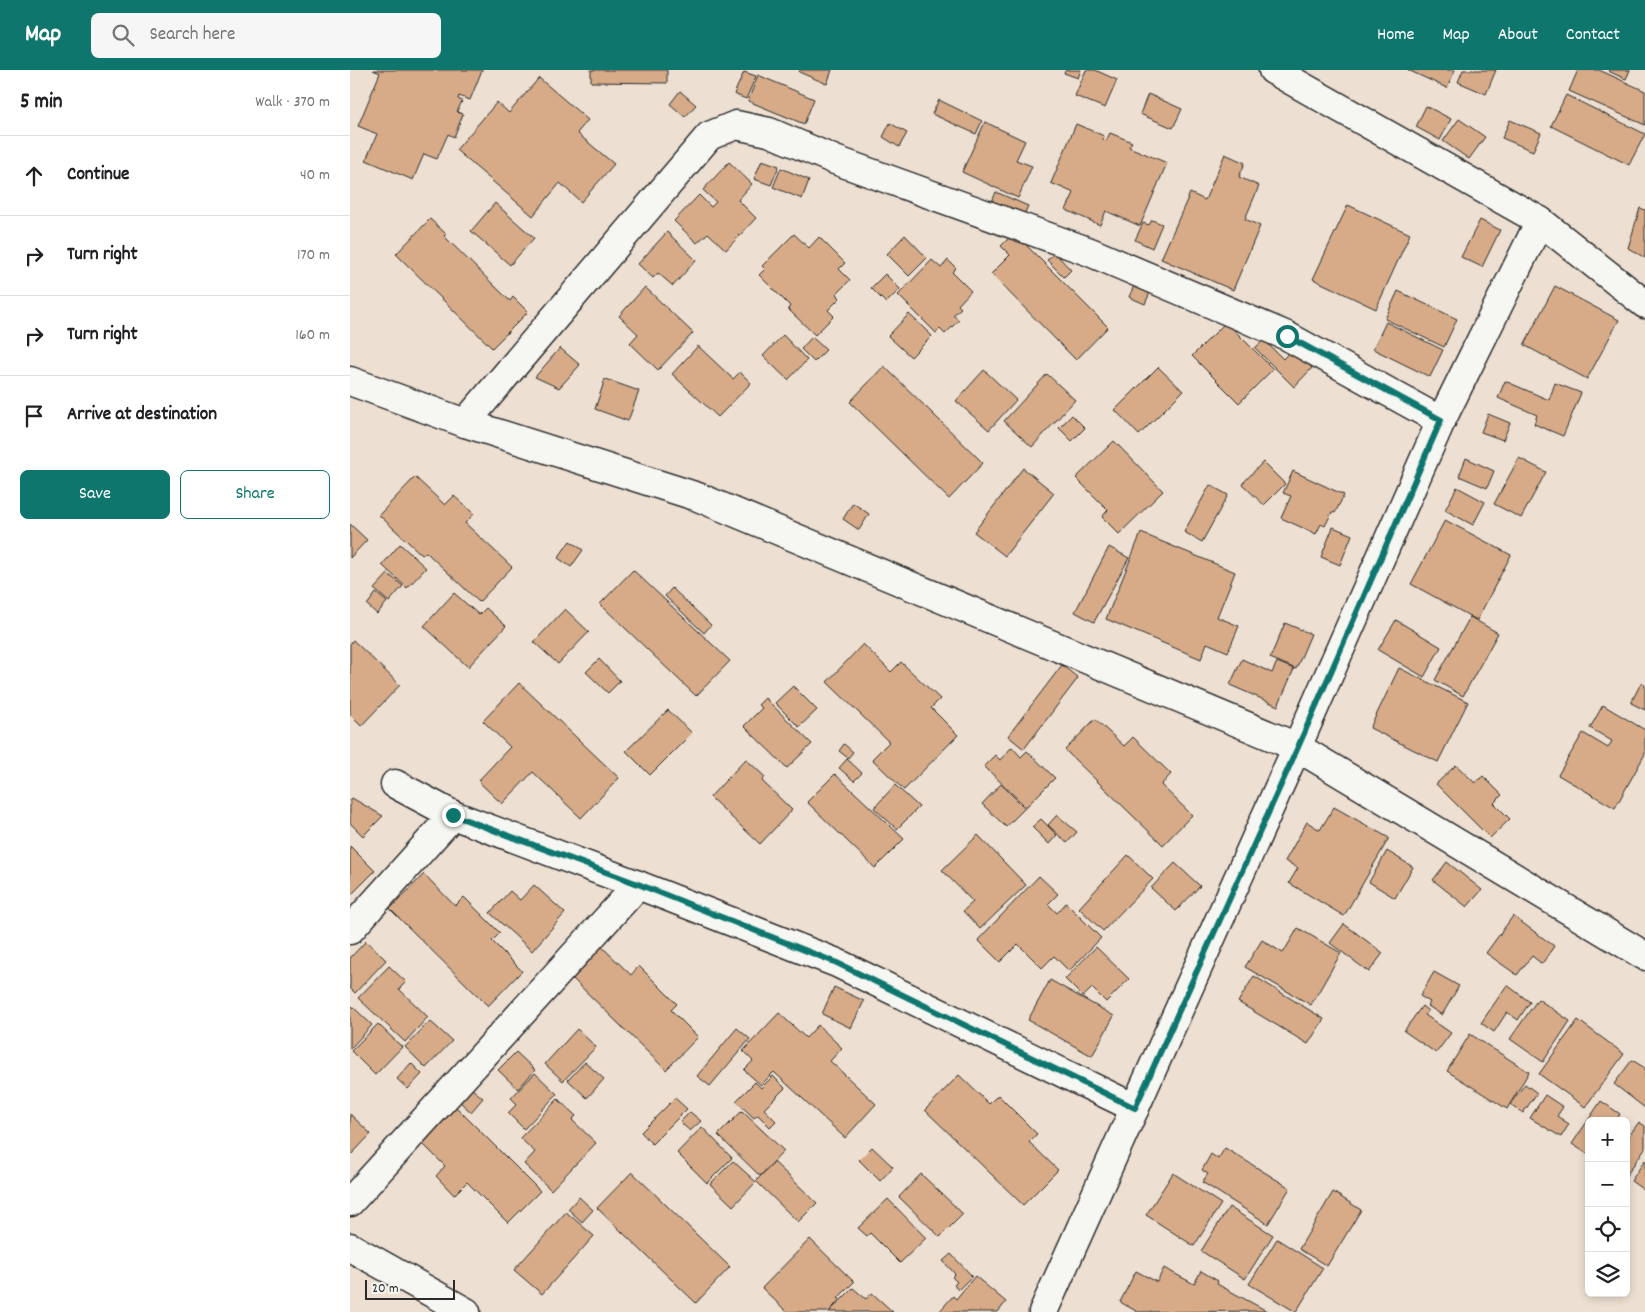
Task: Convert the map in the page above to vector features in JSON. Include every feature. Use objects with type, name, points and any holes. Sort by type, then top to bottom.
[{"type":"street","points":[[1272,70],[1540,221],[1645,304]]},
{"type":"street","points":[[465,423],[708,136],[736,125],[769,132],[835,160],[1098,256],[1287,336],[1441,420]]},
{"type":"street","points":[[1043,1312],[1298,747],[1441,420],[1540,221]]},
{"type":"street","points":[[350,380],[465,423],[698,497],[1298,747],[1645,956]]},
{"type":"street","points":[[395,784],[453,815],[638,884],[837,963],[1135,1108]]},
{"type":"street","points":[[350,930],[453,815]]},
{"type":"street","points":[[350,1202],[638,884]]},
{"type":"street","points":[[350,1247],[466,1312]]},
{"type":"building","points":[[373,70],[482,70],[470,100],[459,96],[458,99],[462,101],[457,112],[463,114],[454,137],[448,134],[437,159],[424,154],[413,180],[366,160],[377,134],[358,126],[380,73]]},
{"type":"building","points":[[591,70],[667,70],[667,83],[591,82]]},
{"type":"building","points":[[800,70],[832,70],[827,84],[799,72]]},
{"type":"building","points":[[1066,70],[1081,70],[1078,78],[1064,73]]},
{"type":"building","points":[[1086,70],[1095,70],[1117,80],[1105,108],[1075,96]]},
{"type":"building","points":[[1408,70],[1455,70],[1447,88]]},
{"type":"building","points":[[1463,70],[1496,70],[1486,94],[1458,82]]},
{"type":"building","points":[[1578,70],[1599,70],[1645,91],[1645,125],[1569,91]]},
{"type":"building","points":[[1609,70],[1630,70],[1626,79]]},
{"type":"building","points":[[744,72],[756,76],[746,99],[734,94]]},
{"type":"building","points":[[758,75],[814,99],[804,124],[748,101]]},
{"type":"building","points":[[539,78],[588,120],[577,133],[614,164],[581,202],[560,183],[533,216],[456,150],[497,102],[509,113]]},
{"type":"building","points":[[680,91],[696,105],[685,117],[670,104]]},
{"type":"building","points":[[1148,94],[1182,109],[1173,128],[1140,114]]},
{"type":"building","points":[[1566,95],[1645,134],[1629,165],[1551,126]]},
{"type":"building","points":[[939,100],[982,121],[976,134],[932,114]]},
{"type":"building","points":[[1426,106],[1451,119],[1440,140],[1416,127]]},
{"type":"building","points":[[1459,119],[1485,137],[1469,159],[1443,141]]},
{"type":"building","points":[[1510,120],[1541,133],[1533,151],[1502,138]]},
{"type":"building","points":[[985,122],[1025,141],[1016,160],[1032,166],[1018,198],[962,172]]},
{"type":"building","points":[[890,123],[907,133],[899,147],[883,137]]},
{"type":"building","points":[[1076,124],[1104,136],[1103,140],[1106,141],[1110,133],[1132,142],[1129,147],[1167,163],[1140,226],[1106,211],[1100,225],[1066,210],[1074,193],[1051,183]]},
{"type":"building","points":[[1225,154],[1245,163],[1239,177],[1259,186],[1245,219],[1260,226],[1233,290],[1161,259],[1190,193],[1205,200]]},
{"type":"building","points":[[762,160],[779,166],[771,185],[754,179]]},
{"type":"building","points":[[729,162],[752,184],[738,200],[756,218],[726,250],[708,233],[697,243],[674,221],[699,195],[711,207],[716,202],[703,190]]},
{"type":"building","points":[[781,168],[809,180],[802,199],[773,187]]},
{"type":"building","points":[[996,192],[1028,206],[1022,219],[991,204]]},
{"type":"building","points":[[495,203],[534,238],[510,265],[471,231]]},
{"type":"building","points":[[1348,205],[1410,234],[1376,309],[1313,279]]},
{"type":"building","points":[[1640,208],[1645,210],[1645,258],[1628,248]]},
{"type":"building","points":[[430,219],[446,234],[444,236],[510,301],[513,297],[528,312],[492,348],[396,254]]},
{"type":"building","points":[[1152,220],[1162,224],[1152,248],[1135,240],[1143,223],[1149,225]]},
{"type":"building","points":[[1480,220],[1500,230],[1482,267],[1461,257]]},
{"type":"building","points":[[667,232],[696,260],[673,286],[658,273],[653,278],[638,264]]},
{"type":"building","points":[[1014,233],[1108,327],[1076,360],[991,274],[1010,255],[1001,246]]},
{"type":"building","points":[[794,234],[809,248],[819,237],[845,263],[839,269],[850,280],[836,294],[840,298],[828,310],[834,316],[815,335],[788,309],[790,306],[759,275],[765,269],[762,266]]},
{"type":"building","points":[[905,235],[927,258],[909,276],[887,254]]},
{"type":"building","points":[[1055,253],[1071,270],[1064,277],[1047,260]]},
{"type":"building","points":[[932,260],[941,268],[948,260],[956,268],[952,272],[971,291],[958,305],[961,308],[953,315],[959,320],[945,334],[940,329],[936,333],[898,295]]},
{"type":"building","points":[[885,274],[900,289],[886,303],[871,288]]},
{"type":"building","points":[[1136,281],[1152,288],[1145,304],[1129,297]]},
{"type":"building","points":[[1555,286],[1619,320],[1587,379],[1524,345]]},
{"type":"building","points":[[645,287],[693,333],[658,370],[630,343],[638,334],[619,316]]},
{"type":"building","points":[[1398,291],[1457,319],[1444,347],[1385,319]]},
{"type":"building","points":[[909,314],[932,336],[911,357],[888,336]]},
{"type":"building","points":[[1226,322],[1273,369],[1239,403],[1192,356]]},
{"type":"building","points":[[1386,322],[1443,350],[1430,377],[1373,349]]},
{"type":"building","points":[[783,335],[807,360],[788,380],[763,356]]},
{"type":"building","points":[[812,337],[826,350],[814,362],[801,349]]},
{"type":"building","points":[[1264,340],[1283,359],[1292,349],[1312,368],[1294,387],[1255,348]]},
{"type":"building","points":[[698,346],[733,379],[740,372],[751,383],[718,417],[672,374]]},
{"type":"building","points":[[560,348],[580,365],[559,388],[535,377]]},
{"type":"building","points":[[884,366],[983,463],[949,499],[850,402]]},
{"type":"building","points":[[1158,367],[1183,391],[1139,435],[1115,410]]},
{"type":"building","points":[[984,370],[1016,400],[989,430],[956,401]]},
{"type":"building","points":[[1047,374],[1075,400],[1032,447],[1004,421]]},
{"type":"building","points":[[605,379],[639,391],[628,421],[595,409]]},
{"type":"building","points":[[1505,381],[1549,400],[1555,383],[1581,393],[1563,436],[1534,424],[1537,415],[1498,398]]},
{"type":"building","points":[[1488,414],[1510,423],[1503,440],[1481,432]]},
{"type":"building","points":[[1072,415],[1085,428],[1072,441],[1059,428]]},
{"type":"building","points":[[1114,441],[1163,491],[1119,534],[1102,517],[1108,510],[1076,478]]},
{"type":"building","points":[[1466,458],[1494,471],[1487,488],[1459,476]]},
{"type":"building","points":[[1519,458],[1546,472],[1521,518],[1494,504]]},
{"type":"building","points":[[1263,462],[1285,484],[1264,505],[1242,484]]},
{"type":"building","points":[[1023,468],[1054,493],[1005,556],[974,532]]},
{"type":"building","points":[[1293,471],[1344,495],[1335,513],[1332,512],[1325,526],[1321,524],[1316,534],[1281,518],[1291,496],[1283,493]]},
{"type":"building","points":[[415,477],[445,505],[454,496],[474,514],[465,523],[512,567],[479,602],[426,552],[422,555],[379,515]]},
{"type":"building","points":[[1210,485],[1228,495],[1202,542],[1184,532]]},
{"type":"building","points":[[1457,487],[1485,502],[1473,525],[1445,510]]},
{"type":"building","points":[[853,503],[869,514],[859,530],[843,519]]},
{"type":"building","points":[[1445,520],[1511,555],[1477,620],[1411,584]]},
{"type":"building","points":[[350,524],[367,540],[350,558]]},
{"type":"building","points":[[1333,527],[1352,535],[1340,565],[1321,557]]},
{"type":"building","points":[[1141,533],[1235,572],[1217,617],[1239,626],[1228,652],[1207,643],[1201,659],[1106,619]]},
{"type":"building","points":[[570,541],[583,550],[571,567],[558,558]]},
{"type":"building","points":[[400,544],[426,568],[407,588],[382,565]]},
{"type":"building","points":[[1109,547],[1129,558],[1094,622],[1075,612]]},
{"type":"building","points":[[633,570],[730,661],[696,696],[600,604]]},
{"type":"building","points":[[388,574],[403,586],[389,602],[374,589]]},
{"type":"building","points":[[672,588],[711,625],[704,633],[665,596]]},
{"type":"building","points":[[376,593],[387,602],[377,614],[367,605]]},
{"type":"building","points":[[454,593],[479,615],[486,608],[506,626],[468,667],[424,626]]},
{"type":"building","points":[[565,609],[589,632],[558,664],[534,642]]},
{"type":"building","points":[[1470,617],[1498,633],[1463,696],[1435,680]]},
{"type":"building","points":[[1396,620],[1441,647],[1424,677],[1378,650]]},
{"type":"building","points":[[1285,623],[1311,634],[1296,669],[1270,658]]},
{"type":"building","points":[[353,640],[400,685],[361,726],[350,715],[350,644]]},
{"type":"building","points":[[863,644],[891,672],[901,662],[940,699],[931,708],[958,735],[904,790],[872,759],[889,742],[827,682]]},
{"type":"building","points":[[599,659],[620,681],[608,693],[586,672]]},
{"type":"building","points":[[1242,659],[1272,673],[1277,662],[1294,669],[1278,706],[1230,685]]},
{"type":"building","points":[[1062,665],[1078,678],[1024,749],[1008,736]]},
{"type":"building","points":[[1399,668],[1468,702],[1438,762],[1370,728]]},
{"type":"building","points":[[519,683],[619,778],[581,818],[533,772],[502,804],[478,781],[510,747],[483,721]]},
{"type":"building","points":[[1641,683],[1645,685],[1645,710],[1631,703]]},
{"type":"building","points":[[793,686],[817,710],[799,727],[775,703]]},
{"type":"building","points":[[765,698],[812,744],[787,768],[744,726],[762,708],[758,705]]},
{"type":"building","points":[[1603,705],[1645,730],[1645,754],[1615,808],[1558,775],[1583,733],[1608,748],[1612,741],[1590,728]]},
{"type":"building","points":[[668,710],[692,733],[650,775],[626,751]]},
{"type":"building","points":[[1095,719],[1124,746],[1133,737],[1171,774],[1161,785],[1192,815],[1163,845],[1065,750]]},
{"type":"building","points":[[844,744],[853,752],[848,758],[839,751]]},
{"type":"building","points":[[1012,747],[1021,757],[1027,751],[1055,778],[1026,807],[984,766],[995,755],[1000,760]]},
{"type":"building","points":[[746,759],[765,777],[762,781],[792,810],[760,844],[710,797]]},
{"type":"building","points":[[847,759],[862,773],[854,781],[839,768]]},
{"type":"building","points":[[1456,765],[1475,783],[1483,776],[1502,795],[1494,803],[1510,819],[1490,838],[1436,784]]},
{"type":"building","points":[[835,774],[904,839],[875,868],[807,802]]},
{"type":"building","points":[[1001,784],[1025,808],[1006,827],[982,804]]},
{"type":"building","points":[[895,785],[919,807],[897,829],[874,808]]},
{"type":"building","points":[[352,798],[383,816],[363,836],[350,823],[350,800]]},
{"type":"building","points":[[1334,807],[1389,838],[1344,916],[1289,883],[1298,868],[1285,861],[1307,822],[1320,830]]},
{"type":"building","points":[[1057,815],[1077,832],[1067,843],[1048,825]]},
{"type":"building","points":[[1041,819],[1057,835],[1049,844],[1032,827]]},
{"type":"building","points":[[978,835],[1026,885],[980,929],[963,911],[973,902],[942,870]]},
{"type":"building","points":[[350,846],[375,871],[350,896]]},
{"type":"building","points":[[1387,851],[1413,867],[1395,898],[1369,882]]},
{"type":"building","points":[[1128,855],[1153,879],[1103,931],[1079,908]]},
{"type":"building","points":[[1447,862],[1482,890],[1467,907],[1433,880]]},
{"type":"building","points":[[1175,863],[1200,886],[1176,911],[1151,888]]},
{"type":"building","points":[[424,874],[455,906],[464,897],[500,933],[492,941],[522,971],[488,1006],[390,909]]},
{"type":"building","points":[[1039,876],[1058,894],[1048,904],[1057,913],[1066,903],[1101,938],[1069,971],[1054,956],[1042,968],[1018,944],[1000,962],[978,940]]},
{"type":"building","points":[[534,885],[565,913],[532,951],[490,913],[510,891],[520,900]]},
{"type":"building","points":[[1513,916],[1554,946],[1542,964],[1532,956],[1517,975],[1486,953]]},
{"type":"building","points":[[1344,924],[1383,953],[1369,972],[1330,943]]},
{"type":"building","points":[[1298,928],[1341,953],[1311,1005],[1245,967],[1262,940],[1283,953]]},
{"type":"building","points":[[366,941],[386,960],[355,993],[350,988],[350,958]]},
{"type":"building","points":[[601,946],[631,975],[639,966],[677,1004],[671,1010],[698,1037],[666,1070],[571,977]]},
{"type":"building","points":[[1096,947],[1129,979],[1106,1002],[1092,988],[1083,997],[1065,979]]},
{"type":"building","points":[[389,966],[406,982],[399,989],[428,1017],[405,1042],[358,998]]},
{"type":"building","points":[[1434,972],[1459,986],[1442,1015],[1428,1006],[1430,1002],[1420,996]]},
{"type":"building","points":[[1254,976],[1324,1019],[1308,1044],[1238,1002]]},
{"type":"building","points":[[1050,980],[1114,1016],[1092,1056],[1028,1020]]},
{"type":"building","points":[[1507,985],[1530,1002],[1518,1020],[1507,1012],[1494,1032],[1481,1023]]},
{"type":"building","points":[[834,987],[864,1001],[851,1028],[822,1014]]},
{"type":"building","points":[[1538,999],[1570,1021],[1543,1062],[1510,1039]]},
{"type":"building","points":[[352,1006],[372,1025],[350,1049],[350,1009]]},
{"type":"building","points":[[1422,1006],[1428,1011],[1425,1015],[1451,1033],[1436,1053],[1404,1031]]},
{"type":"building","points":[[779,1013],[806,1038],[818,1025],[842,1048],[830,1061],[876,1104],[845,1138],[774,1072],[761,1085],[744,1070],[753,1061],[743,1051]]},
{"type":"building","points":[[1578,1020],[1624,1054],[1585,1107],[1539,1074]]},
{"type":"building","points":[[430,1021],[452,1041],[426,1068],[405,1047]]},
{"type":"building","points":[[378,1024],[402,1047],[375,1075],[351,1051]]},
{"type":"building","points":[[737,1028],[750,1039],[710,1086],[697,1076]]},
{"type":"building","points":[[577,1029],[596,1047],[563,1081],[545,1064]]},
{"type":"building","points":[[1470,1034],[1529,1072],[1507,1109],[1447,1071]]},
{"type":"building","points":[[516,1052],[535,1070],[518,1089],[498,1070]]},
{"type":"building","points":[[1632,1060],[1645,1068],[1645,1108],[1614,1084]]},
{"type":"building","points":[[585,1062],[604,1079],[587,1098],[568,1080]]},
{"type":"building","points":[[411,1063],[422,1074],[408,1089],[397,1079]]},
{"type":"building","points":[[535,1073],[557,1094],[524,1129],[508,1113],[517,1104],[511,1098]]},
{"type":"building","points":[[959,1075],[989,1104],[998,1095],[1037,1134],[1029,1142],[1058,1170],[1023,1205],[925,1110]]},
{"type":"building","points":[[773,1076],[785,1088],[764,1109],[776,1121],[770,1127],[758,1115],[754,1118],[736,1101],[755,1082],[761,1088]]},
{"type":"building","points":[[1525,1084],[1537,1093],[1523,1113],[1510,1104]]},
{"type":"building","points":[[471,1088],[483,1098],[471,1112],[459,1101]]},
{"type":"building","points":[[1545,1095],[1563,1107],[1557,1116],[1569,1124],[1561,1137],[1530,1118]]},
{"type":"building","points":[[675,1098],[687,1109],[652,1144],[641,1132]]},
{"type":"building","points":[[558,1099],[576,1116],[572,1120],[596,1143],[551,1190],[524,1164],[535,1152],[520,1138]]},
{"type":"building","points":[[1601,1101],[1620,1114],[1618,1117],[1590,1117]]},
{"type":"building","points":[[453,1104],[540,1191],[508,1223],[467,1182],[454,1195],[436,1176],[445,1166],[418,1139]]},
{"type":"building","points":[[742,1111],[784,1151],[760,1176],[718,1135]]},
{"type":"building","points":[[690,1112],[701,1121],[690,1131],[680,1122]]},
{"type":"building","points":[[350,1114],[371,1134],[350,1156]]},
{"type":"building","points":[[1639,1122],[1645,1126],[1645,1148],[1630,1170],[1630,1162],[1630,1134]]},
{"type":"building","points":[[1585,1125],[1585,1152],[1572,1144]]},
{"type":"building","points":[[702,1127],[732,1158],[707,1183],[677,1153]]},
{"type":"building","points":[[872,1147],[893,1167],[880,1181],[859,1160]]},
{"type":"building","points":[[1225,1148],[1290,1188],[1268,1224],[1202,1182],[1208,1174],[1202,1170],[1211,1154],[1218,1159]]},
{"type":"building","points":[[1645,1160],[1645,1191],[1631,1181]]},
{"type":"building","points":[[733,1161],[756,1182],[733,1206],[710,1184]]},
{"type":"building","points":[[774,1162],[817,1203],[798,1222],[756,1181]]},
{"type":"building","points":[[632,1172],[730,1267],[696,1303],[597,1208]]},
{"type":"building","points":[[1173,1173],[1221,1204],[1194,1246],[1146,1215]]},
{"type":"building","points":[[921,1174],[963,1214],[940,1237],[899,1197]]},
{"type":"building","points":[[1333,1192],[1361,1210],[1327,1266],[1299,1249]]},
{"type":"building","points":[[579,1197],[593,1210],[582,1222],[568,1209]]},
{"type":"building","points":[[888,1199],[926,1238],[900,1263],[870,1233],[867,1236],[858,1228]]},
{"type":"building","points":[[1229,1207],[1273,1235],[1245,1279],[1201,1251]]},
{"type":"building","points":[[566,1212],[594,1236],[542,1294],[514,1270]]},
{"type":"building","points":[[810,1239],[854,1282],[838,1298],[840,1299],[829,1312],[787,1312],[762,1288]]},
{"type":"building","points":[[1277,1239],[1323,1268],[1296,1312],[1249,1284]]},
{"type":"building","points":[[951,1254],[972,1276],[958,1290],[954,1285],[957,1282],[952,1277],[955,1274],[943,1261]]},
{"type":"building","points":[[1164,1268],[1194,1284],[1201,1271],[1218,1281],[1217,1284],[1267,1311],[1135,1312],[1120,1302],[1136,1271],[1157,1282]]},
{"type":"building","points":[[975,1276],[1006,1302],[998,1312],[939,1312],[953,1296],[956,1299]]},
{"type":"building","points":[[853,1288],[866,1299],[872,1293],[893,1312],[829,1312]]},
{"type":"route","points":[[453,815],[638,884],[837,963],[1135,1108],[1298,747],[1441,420],[1287,336]]}]
